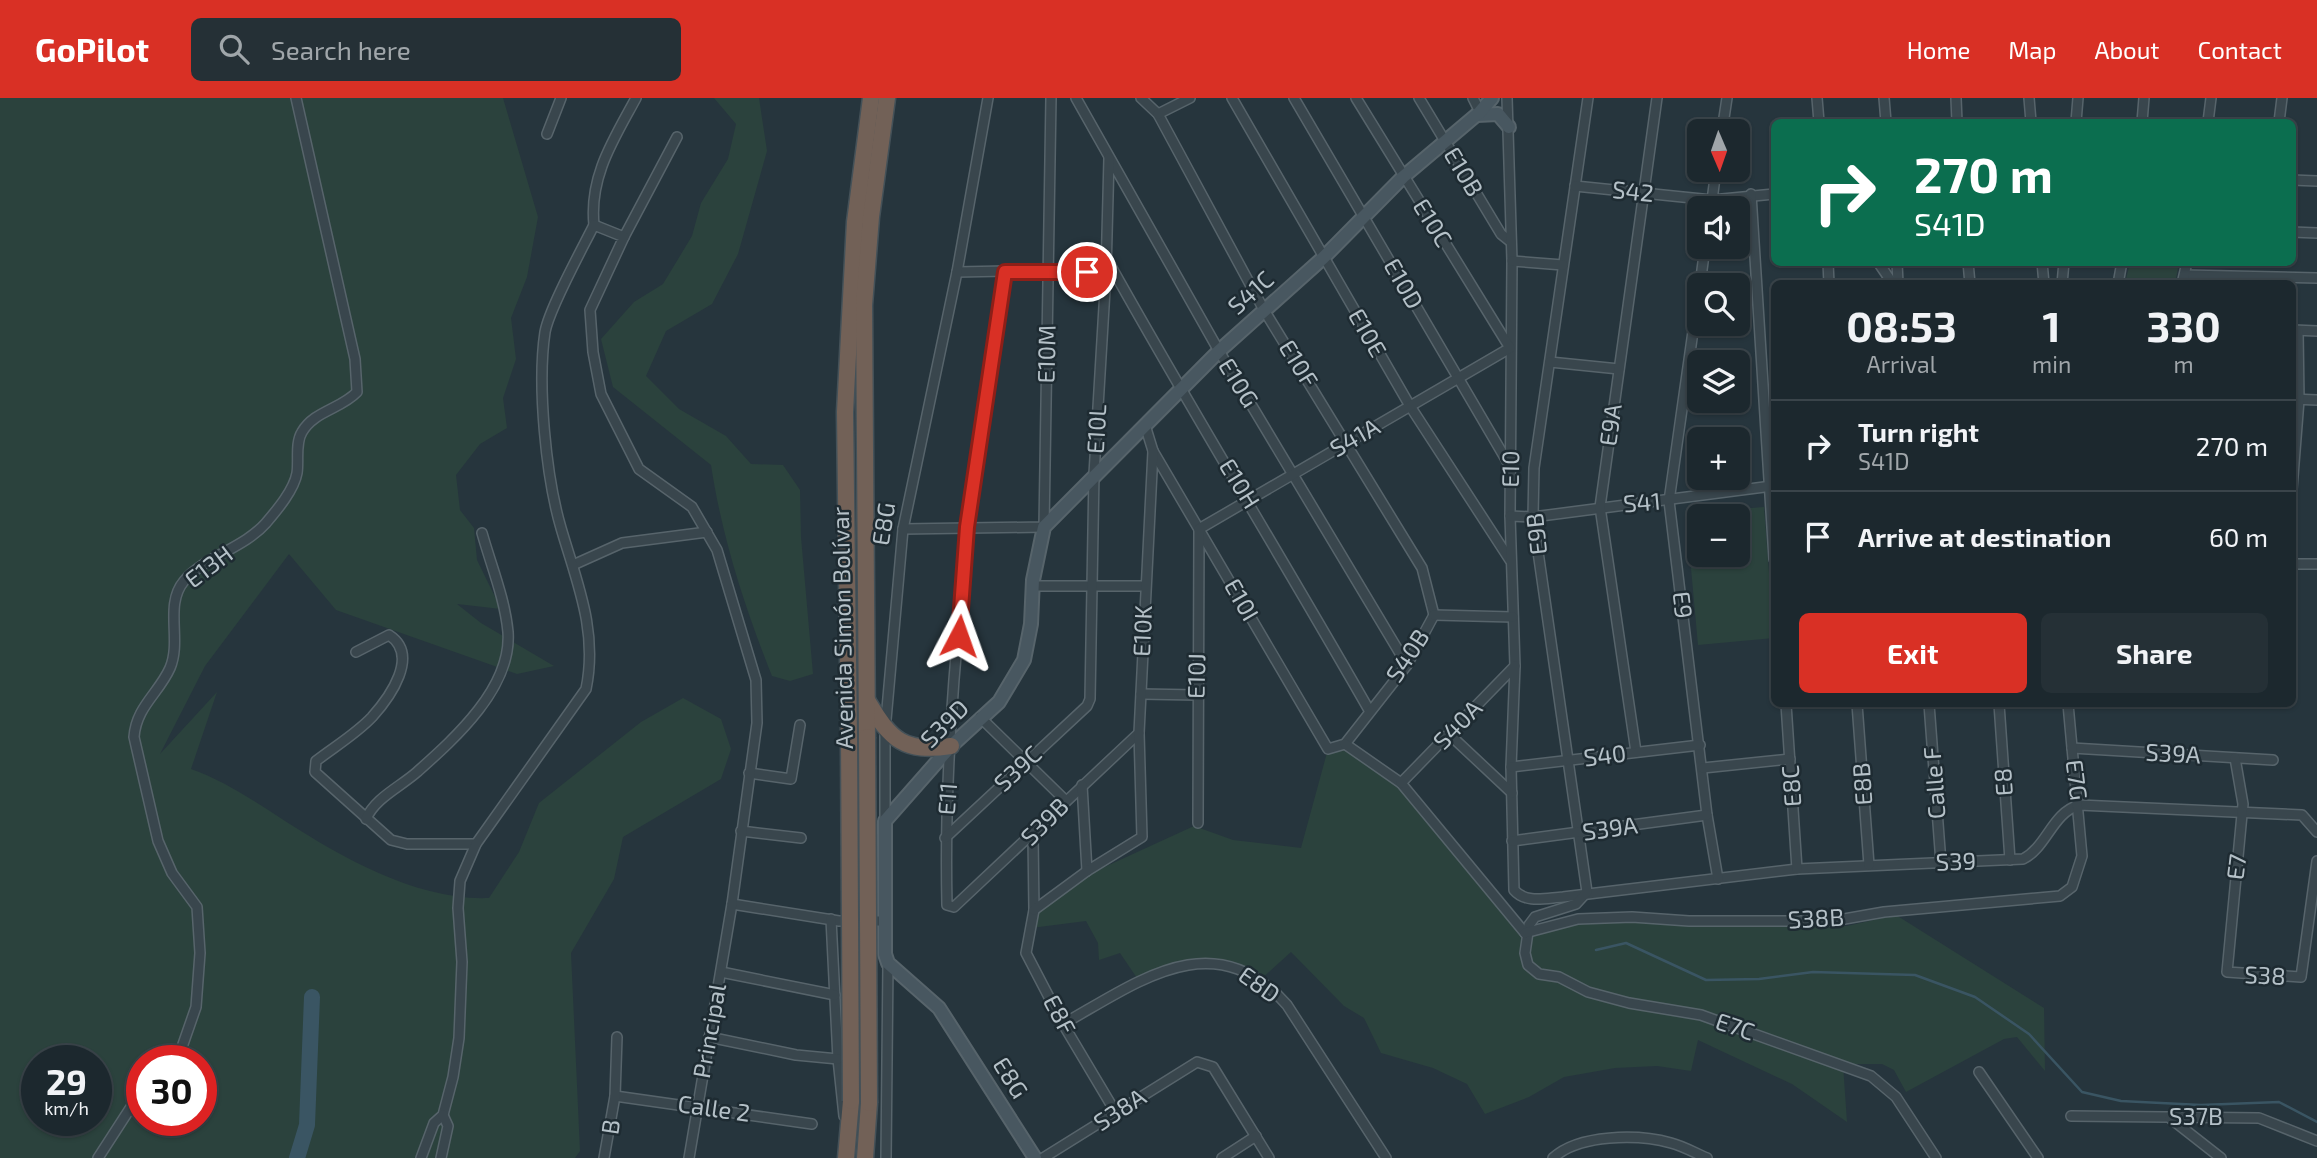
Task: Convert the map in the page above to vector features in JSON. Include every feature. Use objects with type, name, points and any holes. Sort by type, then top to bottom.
[{"type":"highway","name":"Avenida Simón Bolívar","points":[[846,1158],[851,1101],[845,412],[855,222],[870,98]]},
{"type":"highway","name":"Avenida Simón Bolívar","points":[[865,1158],[869,1106],[864,305],[871,217],[887,98]]},
{"type":"highway","points":[[847,628],[854,621],[861,623],[866,644]]},
{"type":"highway","points":[[866,700],[886,731],[902,742],[919,748],[951,746]]},
{"type":"street","name":"E13H","points":[[183,1045],[196,1007],[200,953],[197,907],[172,873],[158,841],[134,737],[135,722],[170,668],[176,643],[174,597],[184,580],[226,554],[268,522],[294,483],[300,434],[311,420],[348,402],[357,392],[355,359],[296,98]]},
{"type":"street","points":[[547,134],[561,98]]},
{"type":"street","points":[[421,1158],[434,1123],[443,1115],[459,1038],[460,881],[476,844],[586,689],[591,651],[587,607],[551,486],[543,383],[545,329],[594,225],[592,202],[600,164],[636,98]]},
{"type":"street","name":"E8G","points":[[886,1158],[886,731],[903,529],[957,272],[988,98]]},
{"type":"street","name":"E10M","points":[[1044,527],[1051,98]]},
{"type":"street","name":"E10G","points":[[1076,98],[1219,351],[1407,665]]},
{"type":"street","points":[[1158,114],[1189,98]]},
{"type":"street","name":"E10E","points":[[1232,98],[1410,406],[1510,561]]},
{"type":"street","name":"E10D","points":[[1294,98],[1512,470]]},
{"type":"street","name":"E10C","points":[[1356,98],[1510,348]]},
{"type":"street","name":"E10B","points":[[1419,98],[1501,234],[1511,242]]},
{"type":"street","points":[[1473,98],[1478,113],[1498,114],[1509,127]]},
{"type":"street","name":"S41C","points":[[1044,527],[1219,351],[1323,258],[1403,177],[1492,98]]},
{"type":"street","name":"E10","points":[[1507,98],[1512,261],[1510,561],[1515,666],[1511,766],[1514,890],[1527,899],[1587,892]]},
{"type":"street","name":"E9B","points":[[1587,892],[1533,517],[1534,468],[1588,98]]},
{"type":"street","name":"E9A","points":[[1636,752],[1600,507],[1657,98]]},
{"type":"street","points":[[1724,119],[1727,98]]},
{"type":"street","points":[[1817,98],[1818,119]]},
{"type":"street","points":[[1884,98],[1886,119]]},
{"type":"street","points":[[1956,98],[1957,119]]},
{"type":"street","points":[[2029,98],[2031,119]]},
{"type":"street","points":[[2076,119],[2078,98]]},
{"type":"street","points":[[2142,119],[2144,98]]},
{"type":"street","points":[[2208,119],[2211,98]]},
{"type":"street","points":[[2279,119],[2282,98]]},
{"type":"street","name":"E10F","points":[[1144,99],[1158,114],[1264,310],[1422,568],[1434,615]]},
{"type":"street","name":"Principal","points":[[677,137],[624,237],[590,310],[593,352],[601,394],[639,469],[692,507],[717,550],[756,680],[757,723],[732,904],[689,1158]]},
{"type":"street","name":"E10L","points":[[1090,699],[1094,474],[1107,260],[1109,158]]},
{"type":"street","points":[[2296,180],[2317,181]]},
{"type":"street","name":"S42","points":[[1575,186],[1687,201]]},
{"type":"street","points":[[1751,194],[1771,472]]},
{"type":"street","name":"S42","points":[[1743,196],[1771,194]]},
{"type":"street","points":[[594,225],[624,237]]},
{"type":"street","points":[[2296,232],[2317,233]]},
{"type":"street","name":"E10H","points":[[1107,260],[1180,391],[1249,499],[1369,710]]},
{"type":"street","points":[[1512,261],[1563,265]]},
{"type":"street","points":[[957,272],[1049,270],[1106,273]]},
{"type":"street","name":"E11","points":[[950,908],[947,905],[945,838],[967,527],[1005,272]]},
{"type":"street","points":[[2184,279],[2317,278]]},
{"type":"street","points":[[2296,330],[2317,331]]},
{"type":"street","name":"E9","points":[[1693,336],[1669,501],[1707,815],[1718,879]]},
{"type":"street","name":"S41A","points":[[1199,529],[1510,348]]},
{"type":"street","points":[[1550,362],[1619,369]]},
{"type":"street","points":[[2296,399],[2317,400]]},
{"type":"street","name":"E10K","points":[[1087,871],[1142,838],[1139,733],[1144,586],[1153,451],[1145,425]]},
{"type":"street","name":"E10I","points":[[1153,451],[1328,749],[1345,744]]},
{"type":"street","name":"S41","points":[[1510,516],[1533,517],[1771,486]]},
{"type":"street","points":[[903,529],[1044,527]]},
{"type":"street","name":"S39D","points":[[885,821],[951,746],[999,702],[1024,660],[1031,624],[1033,586],[1044,527]]},
{"type":"street","name":"E10J","points":[[1198,823],[1199,529]]},
{"type":"street","points":[[573,565],[622,544],[707,532]]},
{"type":"street","points":[[366,819],[370,808],[419,770],[464,725],[501,672],[508,631],[482,533]]},
{"type":"street","points":[[2296,564],[2317,564]]},
{"type":"street","points":[[1033,586],[1144,586]]},
{"type":"street","name":"S40B","points":[[1345,744],[1369,710],[1407,665],[1434,615],[1513,617]]},
{"type":"street","points":[[356,652],[389,635],[398,640],[404,651],[400,673],[392,690],[371,718],[316,761],[313,766],[319,777],[391,839],[407,844],[476,844]]},
{"type":"street","name":"S40A","points":[[1401,783],[1515,666]]},
{"type":"street","points":[[1141,694],[1197,695]]},
{"type":"street","name":"S39C","points":[[945,838],[1087,706],[1090,699]]},
{"type":"street","name":"E8C","points":[[1786,707],[1797,869]]},
{"type":"street","name":"E8B","points":[[1857,707],[1868,864]]},
{"type":"street","name":"Calle F","points":[[1929,707],[1941,863]]},
{"type":"street","name":"E8","points":[[1999,707],[2010,860]]},
{"type":"street","name":"E7G","points":[[2068,707],[2082,856]]},
{"type":"street","points":[[981,717],[1066,801]]},
{"type":"street","points":[[749,773],[791,779],[800,725]]},
{"type":"street","name":"S39B","points":[[950,908],[1033,836],[1082,785],[1139,733]]},
{"type":"street","points":[[1449,734],[1512,793]]},
{"type":"street","points":[[1345,744],[1401,783],[1525,933],[1535,917],[1576,904],[1587,892]]},
{"type":"street","name":"S40","points":[[1511,766],[1699,745]]},
{"type":"street","name":"S39A","points":[[2072,748],[2273,760]]},
{"type":"street","name":"E7","points":[[2230,974],[2225,964],[2243,814],[2235,758]]},
{"type":"street","points":[[1703,768],[1790,759]]},
{"type":"street","points":[[1034,910],[1087,871],[1082,785]]},
{"type":"street","points":[[2079,805],[2302,815],[2317,832]]},
{"type":"street","name":"S39","points":[[1587,892],[1797,869],[2010,860],[2031,854],[2063,813],[2079,805]]},
{"type":"street","name":"S39A","points":[[1512,841],[1707,815]]},
{"type":"street","points":[[741,831],[801,838]]},
{"type":"street","name":"E8F","points":[[1033,836],[1034,910],[1026,953],[1063,1024],[1116,1113]]},
{"type":"street","name":"S38B","points":[[1525,933],[1578,919],[1632,917],[1689,921],[1833,921],[1884,912],[2051,898],[2072,887],[2082,856]]},
{"type":"street","name":"S38","points":[[2230,974],[2301,977],[2317,861]]},
{"type":"street","points":[[732,904],[831,919],[884,921]]},
{"type":"street","points":[[831,919],[838,1059],[848,1133]]},
{"type":"street","name":"E7C","points":[[1525,933],[1528,965],[1539,974],[1559,977],[1588,992],[1629,1003],[1701,1015],[1871,1076],[1896,1097],[1936,1158]]},
{"type":"street","name":"E8G","points":[[888,963],[939,1008],[1034,1158]]},
{"type":"street","name":"E8D","points":[[1063,1024],[1139,981],[1177,965],[1226,964],[1245,971],[1276,992],[1287,1005],[1386,1158]]},
{"type":"street","points":[[721,972],[835,995]]},
{"type":"street","points":[[709,1037],[796,1055],[838,1059]]},
{"type":"street","name":"B","points":[[604,1158],[615,1096],[617,1038]]},
{"type":"street","name":"S38A","points":[[1043,1158],[1197,1062],[1213,1067],[1256,1136]]},
{"type":"street","points":[[1979,1072],[2038,1158]]},
{"type":"street","name":"Calle 2","points":[[615,1096],[812,1124]]},
{"type":"street","points":[[869,1106],[886,1113]]},
{"type":"street","points":[[98,1158],[126,1115]]},
{"type":"street","points":[[441,1158],[449,1126],[443,1115]]},
{"type":"street","name":"S37B","points":[[2071,1116],[2259,1118],[2317,1140]]},
{"type":"street","points":[[2169,1118],[2221,1158]]},
{"type":"street","points":[[1222,1158],[1256,1136],[1269,1158]]},
{"type":"street","points":[[1553,1158],[1560,1152],[1593,1141],[1633,1138],[1671,1143],[1707,1158]]},
{"type":"green space","points":[[0,98],[503,98],[538,217],[527,277],[511,318],[516,359],[503,398],[507,428],[480,444],[456,475],[460,510],[474,528],[477,560],[501,609],[457,604],[481,623],[554,666],[517,674],[336,610],[289,554],[205,666],[160,754],[217,692],[191,769],[228,785],[331,849],[382,874],[435,892],[489,898],[519,852],[539,803],[641,722],[683,698],[721,719],[731,749],[721,779],[623,837],[614,879],[571,953],[580,1151],[575,1158],[0,1158]]},
{"type":"green space","points":[[714,98],[759,98],[767,151],[738,254],[712,304],[666,331],[646,376],[679,409],[726,436],[751,464],[783,465],[800,490],[801,537],[813,674],[790,681],[772,676],[753,625],[728,546],[711,465],[613,387],[601,339],[634,302],[663,284],[692,236],[701,203],[728,159],[736,124]]},
{"type":"green space","points":[[2129,266],[2178,266],[2176,280],[2126,280]]},
{"type":"green space","points":[[1764,507],[1771,599],[1771,638],[1698,645],[1691,567],[1750,567],[1750,508]]},
{"type":"green space","points":[[1345,744],[1401,783],[1525,933],[1578,919],[1847,926],[1896,915],[2044,1008],[2045,1071],[2017,1037],[2004,1039],[1906,1092],[1894,1070],[1882,1064],[1843,1064],[1847,1122],[1792,1084],[1698,1040],[1691,1071],[1657,1066],[1615,1068],[1564,1077],[1529,1097],[1485,1114],[1467,1084],[1433,1068],[1381,1053],[1364,1018],[1344,1006],[1291,952],[1260,980],[1245,971],[1177,965],[1139,981],[1120,953],[1099,960],[1098,943],[1086,921],[1031,928],[1036,910],[1085,876],[1194,826],[1233,840],[1301,848],[1328,749]]},
{"type":"waterway","points":[[1596,950],[1626,943],[1706,980],[1759,979],[1813,972],[1915,975],[1975,997],[2029,1034],[2082,1092],[2121,1101],[2201,1105],[2279,1102],[2317,1122]]},
{"type":"waterway","points":[[297,1158],[307,1125],[312,997]]},
{"type":"route","points":[[959,636],[967,527],[1005,272],[1087,272]]}]
